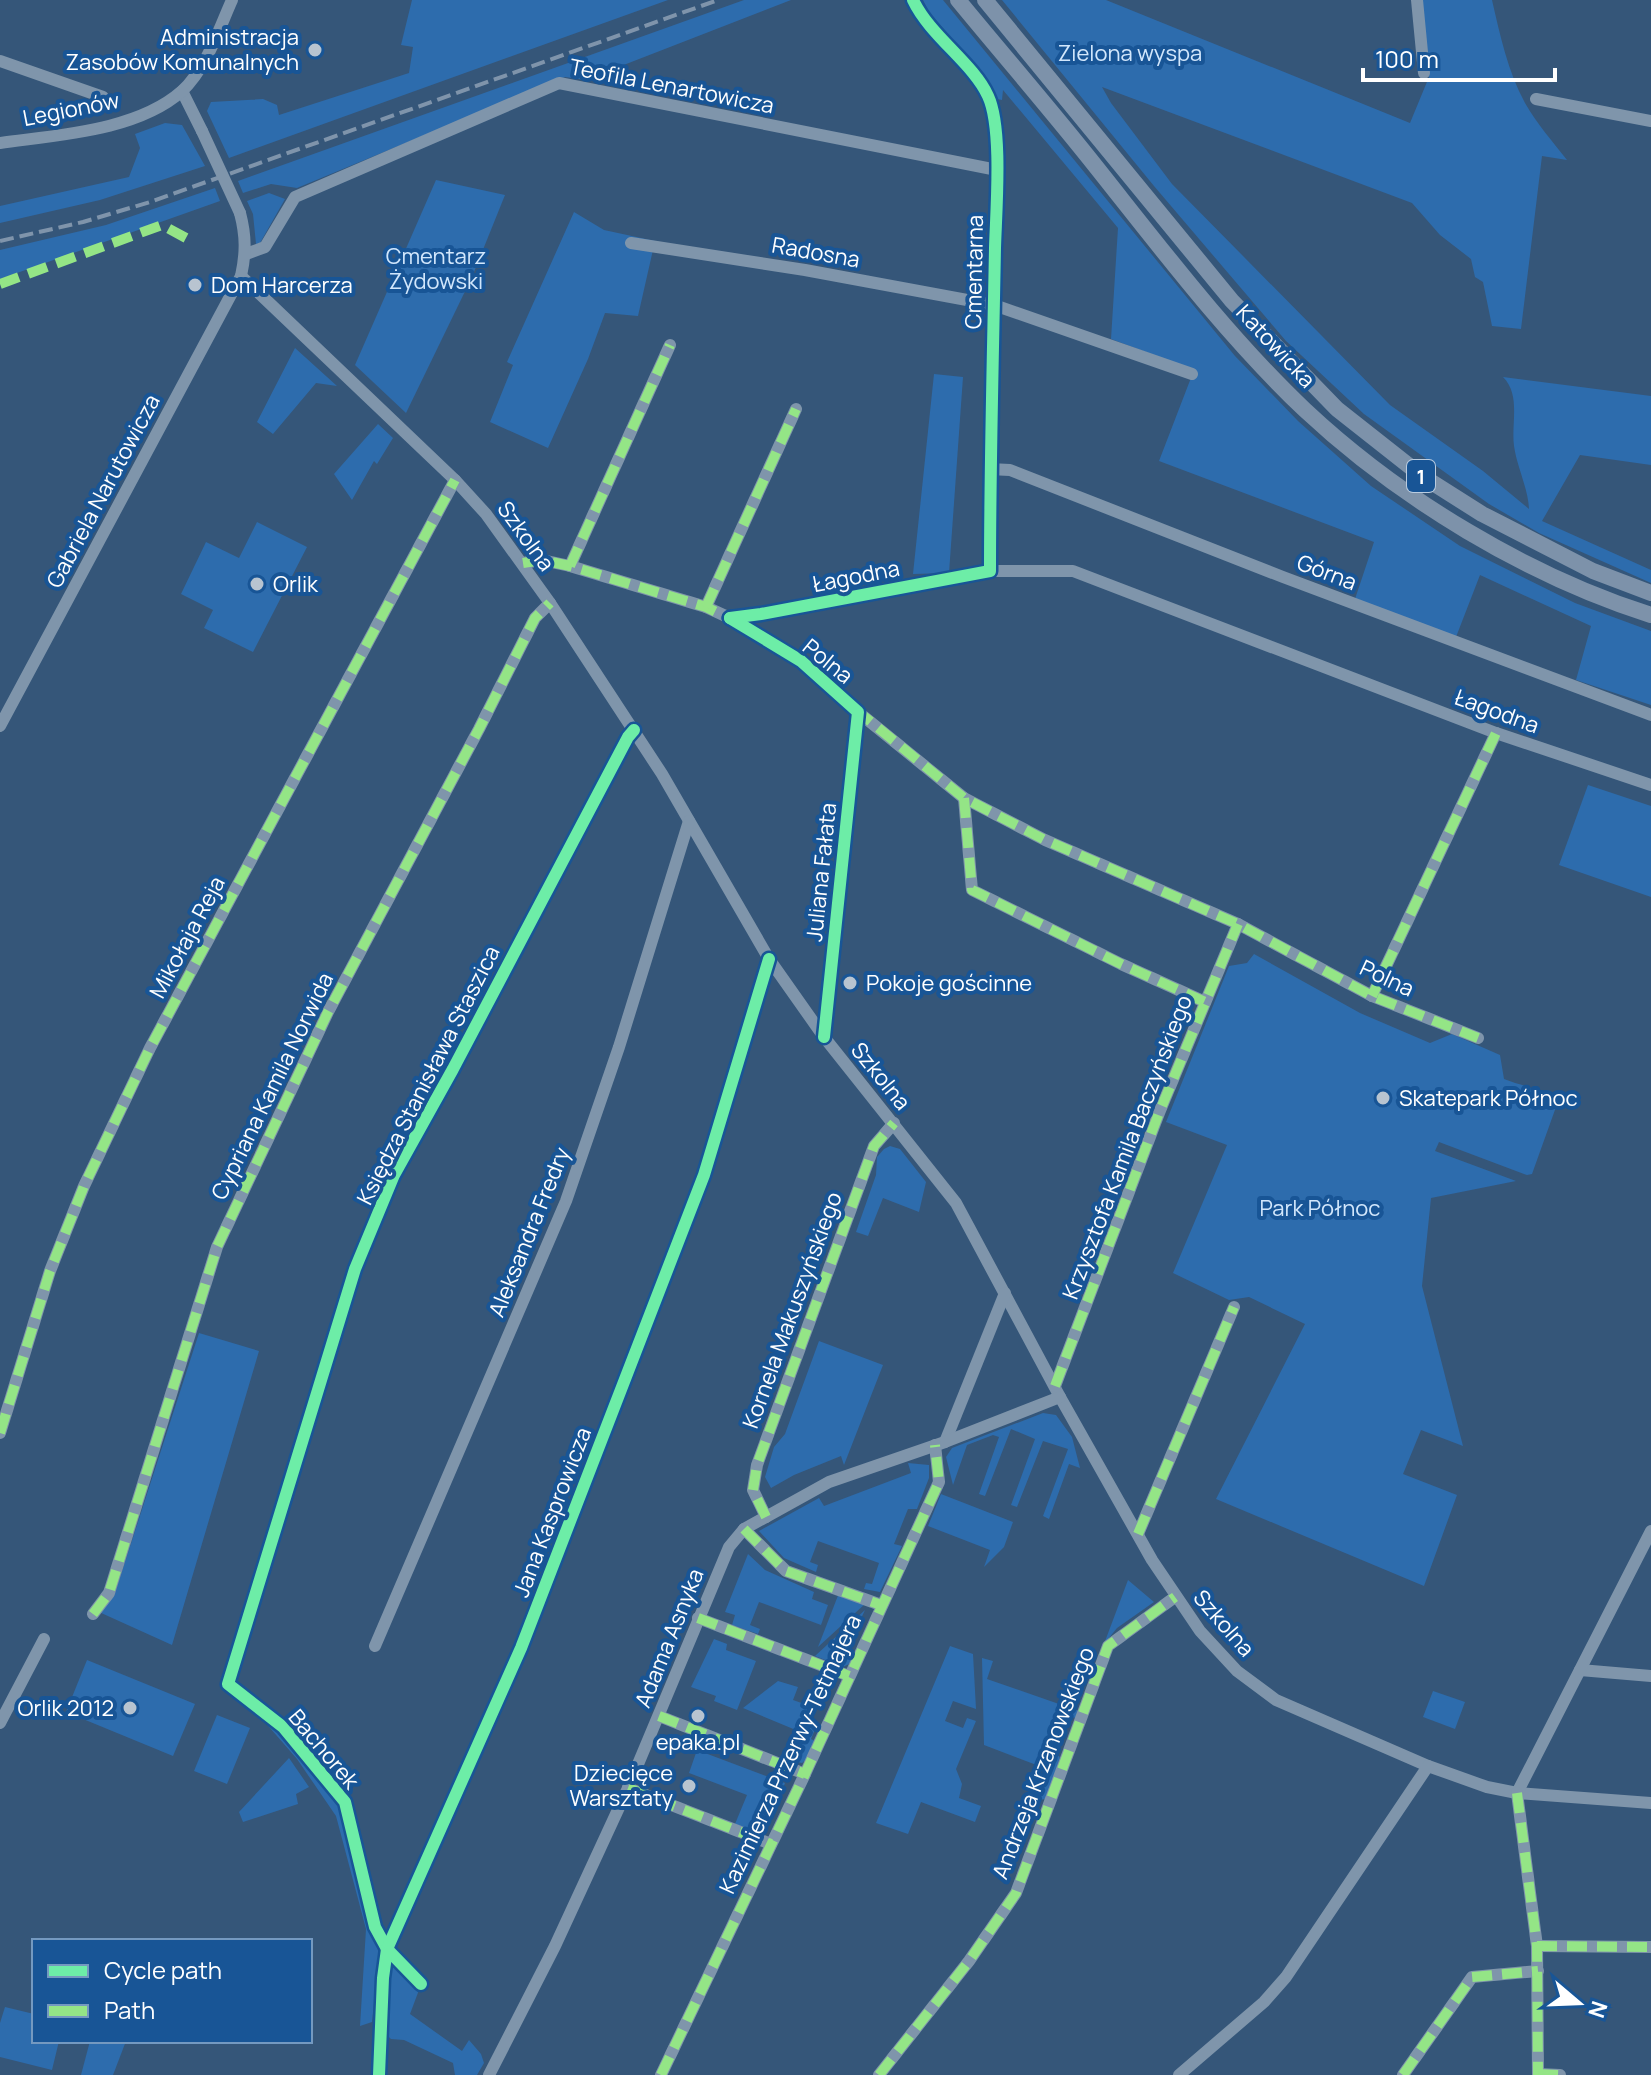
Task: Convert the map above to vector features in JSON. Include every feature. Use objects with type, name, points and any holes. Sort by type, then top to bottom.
[{"type":"main road","name":"Katowicka","points":[[985,0],[1232,301],[1337,409],[1422,476],[1482,514],[1582,566],[1651,593]]},
{"type":"main road","name":"Katowicka","points":[[960,2],[1196,291],[1306,411],[1402,487],[1479,537],[1553,576],[1651,615]]},
{"type":"street","name":"Legionów","points":[[0,143],[102,127],[159,106],[182,91],[197,71],[232,0]]},
{"type":"street","name":"Cmentarna","points":[[913,0],[934,31],[988,96],[994,117],[997,170],[989,469],[990,571]]},
{"type":"street","points":[[1417,0],[1424,73]]},
{"type":"street","points":[[0,61],[103,97]]},
{"type":"street","name":"Teofila Lenartowicza","points":[[246,254],[265,247],[295,197],[559,83],[997,170]]},
{"type":"street","points":[[182,91],[240,213],[246,235],[241,276]]},
{"type":"street","points":[[1536,99],[1651,121]]},
{"type":"street","name":"Radosna","points":[[631,243],[805,270],[994,305],[1192,374]]},
{"type":"street","name":"Szkolna","points":[[241,276],[455,480],[486,514],[523,563],[634,730],[769,959],[824,1037],[956,1203],[1138,1534],[1175,1597],[1200,1631],[1237,1671],[1276,1700],[1428,1766],[1487,1787],[1517,1793],[1651,1803]]},
{"type":"street","name":"Gabriela Narutowicza","points":[[0,726],[241,276]]},
{"type":"street","points":[[570,566],[670,345]]},
{"type":"street","points":[[706,607],[796,409]]},
{"type":"street","name":"Górna","points":[[989,469],[1010,470],[1283,577],[1651,715]]},
{"type":"street","name":"Mikołaja Reja","points":[[0,1433],[50,1271],[84,1186],[150,1048],[455,480]]},
{"type":"street","name":"Polna","points":[[523,563],[542,560],[570,566],[706,607],[730,618],[801,661],[964,798],[1045,840],[1238,924],[1372,996],[1478,1038]]},
{"type":"street","name":"Łagodna","points":[[730,618],[990,571],[1073,571],[1496,733],[1651,785]]},
{"type":"street","name":"Cypriana Kamila Norwida","points":[[93,1614],[109,1593],[217,1247],[328,1012],[535,618],[550,603]]},
{"type":"street","name":"Juliana Fałata","points":[[824,1037],[858,712]]},
{"type":"street","name":"Księdza Stanisława Staszica","points":[[228,1684],[355,1269],[394,1175],[634,730]]},
{"type":"street","points":[[1372,996],[1496,733]]},
{"type":"street","points":[[964,798],[972,890],[1205,1002]]},
{"type":"street","name":"Aleksandra Fredry","points":[[375,1646],[566,1201],[619,1047],[689,821]]},
{"type":"street","name":"Krzysztofa Kamila Baczyńskiego","points":[[1058,1392],[1205,1002],[1238,924]]},
{"type":"street","name":"Jana Kasprowicza","points":[[379,2075],[387,1949],[521,1648],[704,1175],[769,959]]},
{"type":"street","name":"Kornela Makuszyńskiego","points":[[766,1517],[753,1490],[757,1465],[874,1146],[894,1123]]},
{"type":"street","name":"Kazimierza Przerwy-Tetmajera","points":[[661,2075],[805,1774],[939,1482],[940,1444],[1005,1293]]},
{"type":"street","points":[[1138,1534],[1234,1307]]},
{"type":"street","name":"Adama Asnyka","points":[[489,2075],[555,1946],[628,1788],[729,1547],[744,1529],[829,1482],[940,1444],[1058,1392]]},
{"type":"street","points":[[744,1529],[786,1571],[881,1605]]},
{"type":"street","points":[[1560,2075],[1538,2074],[1537,1946],[1517,1793],[1651,1531]]},
{"type":"street","points":[[1635,1559],[1651,1562]]},
{"type":"street","name":"Andrzeja Krzanowskiego","points":[[879,2075],[969,1961],[1016,1893],[1108,1646],[1175,1597]]},
{"type":"street","points":[[698,1618],[849,1676]]},
{"type":"street","points":[[0,1723],[44,1639]]},
{"type":"street","points":[[1580,1670],[1651,1676]]},
{"type":"street","name":"Bachorek","points":[[228,1684],[283,1727],[345,1802],[375,1927],[387,1949],[421,1984]]},
{"type":"street","points":[[659,1716],[805,1774]]},
{"type":"street","points":[[1179,2075],[1265,2001],[1286,1977],[1428,1766]]},
{"type":"street","points":[[628,1788],[771,1844]]},
{"type":"street","points":[[1537,1946],[1651,1947]]},
{"type":"street","points":[[1403,2075],[1472,1977],[1538,1971]]},
{"type":"green space","points":[[412,0],[668,0],[229,158],[207,111],[211,102],[263,99],[277,105],[279,115],[409,73],[413,47],[401,45]]},
{"type":"green space","points":[[744,0],[791,0],[585,80],[565,77],[297,188],[271,184],[243,193],[238,181]]},
{"type":"green space","points":[[923,0],[943,0],[1235,356],[1298,421],[1371,486],[1460,546],[1575,603],[1651,631],[1651,705],[1576,680],[1591,626],[1480,575],[1456,637],[1355,599],[1374,542],[1159,461],[1194,370],[1111,339],[1118,228],[1003,90],[1002,100],[997,99],[986,78],[929,12]]},
{"type":"green space","name":"Zielona wyspa","points":[[1002,0],[1106,0],[1410,123],[1429,77],[1422,0],[1492,0],[1505,53],[1519,91],[1567,160],[1542,156],[1521,329],[1492,326],[1483,282],[1475,277],[1471,259],[1440,235],[1412,203],[1102,87],[1172,184],[1390,405],[1483,471],[1529,509],[1514,446],[1514,401],[1509,384],[1503,377],[1651,396],[1651,465],[1580,455],[1542,521],[1651,570],[1651,583],[1539,533],[1489,504],[1364,414],[1286,341]]},
{"type":"green space","points":[[165,123],[182,125],[205,166],[100,200],[0,223],[0,206],[129,177],[140,148],[135,134]]},
{"type":"green space","name":"Cmentarz Żydowski","points":[[436,180],[505,195],[472,277],[406,413],[355,365]]},
{"type":"green space","points":[[215,188],[220,201],[0,279],[0,250],[106,225]]},
{"type":"green space","points":[[269,193],[285,199],[260,243],[256,244],[253,214],[247,201]]},
{"type":"green space","points":[[574,212],[604,230],[655,241],[638,316],[605,313],[548,448],[490,422],[513,365],[507,362]]},
{"type":"green space","points":[[295,348],[337,386],[316,383],[273,434],[257,422]]},
{"type":"green space","points":[[934,374],[963,377],[949,573],[913,574]]},
{"type":"green space","points":[[378,424],[393,438],[377,464],[374,461],[352,500],[334,474]]},
{"type":"green space","name":"Orlik","points":[[257,522],[307,547],[253,652],[204,628],[213,610],[181,594],[206,542],[239,558]]},
{"type":"green space","points":[[1588,785],[1651,806],[1651,897],[1559,865]]},
{"type":"green space","name":"Park Północ","points":[[1254,954],[1360,1013],[1430,1043],[1452,1034],[1500,1055],[1504,1079],[1540,1092],[1556,1107],[1532,1174],[1527,1175],[1439,1142],[1435,1151],[1516,1181],[1431,1198],[1422,1286],[1463,1446],[1421,1430],[1403,1474],[1457,1495],[1424,1586],[1216,1499],[1305,1324],[1249,1297],[1229,1300],[1173,1273],[1227,1145],[1166,1122],[1229,966],[1247,963]]},
{"type":"green space","points":[[890,1146],[900,1149],[926,1182],[919,1212],[883,1198],[868,1236],[856,1232],[876,1175],[877,1157]]},
{"type":"green space","points":[[199,1333],[259,1351],[172,1645],[99,1612],[114,1596]]},
{"type":"green space","points":[[819,1341],[883,1365],[844,1465],[841,1456],[771,1488],[765,1477],[774,1447],[785,1434]]},
{"type":"green space","points":[[1043,1413],[1056,1415],[1072,1437],[1080,1468],[1069,1464],[1049,1519],[1043,1516],[1068,1449],[1043,1441],[1017,1507],[1011,1505],[1035,1439],[1011,1429],[985,1496],[979,1494],[999,1437],[993,1435],[967,1445],[953,1485],[946,1457],[952,1448]]},
{"type":"green space","points":[[908,1463],[929,1465],[929,1478],[917,1509],[908,1509],[894,1544],[902,1546],[880,1592],[864,1589],[866,1583],[872,1584],[879,1563],[818,1541],[810,1562],[818,1565],[816,1572],[784,1558],[759,1531],[819,1498],[824,1506],[911,1473]]},
{"type":"green space","points":[[941,1494],[1013,1522],[1004,1547],[984,1567],[990,1550],[928,1526]]},
{"type":"green space","points":[[748,1554],[765,1570],[814,1592],[812,1599],[828,1605],[821,1625],[759,1602],[750,1625],[760,1629],[758,1634],[732,1625],[735,1615],[725,1612]]},
{"type":"green space","points":[[1128,1580],[1154,1602],[1117,1628],[1104,1644]]},
{"type":"green space","points":[[839,1593],[866,1603],[818,1647]]},
{"type":"green space","points":[[865,1610],[844,1655],[853,1658],[849,1664],[843,1667],[815,1656]]},
{"type":"green space","points":[[714,1639],[727,1644],[726,1650],[756,1661],[737,1710],[714,1701],[716,1696],[691,1687]]},
{"type":"green space","points":[[950,1646],[973,1654],[976,1709],[953,1701],[945,1721],[963,1728],[967,1718],[976,1721],[956,1769],[962,1784],[959,1798],[981,1806],[975,1822],[921,1802],[908,1834],[876,1823]]},
{"type":"green space","points":[[982,1658],[993,1661],[987,1679],[1079,1711],[1076,1718],[1065,1716],[1052,1752],[1060,1757],[1047,1799],[1037,1800],[1047,1769],[984,1745]]},
{"type":"green space","name":"Orlik 2012","points":[[87,1660],[195,1704],[173,1756],[66,1712]]},
{"type":"green space","points":[[778,1681],[798,1687],[793,1700],[810,1706],[806,1716],[818,1722],[811,1739],[815,1741],[808,1758],[802,1763],[793,1761],[803,1733],[743,1708]]},
{"type":"green space","points":[[1433,1691],[1465,1702],[1455,1729],[1423,1717]]},
{"type":"green space","points":[[257,1713],[289,1743],[333,1793],[349,1834],[380,1946],[372,2022],[360,2026],[366,1929],[336,1816],[297,1759]]},
{"type":"green space","points":[[217,1715],[250,1728],[227,1784],[194,1771]]},
{"type":"green space","points":[[697,1750],[785,1783],[771,1819],[763,1815],[756,1832],[735,1824],[747,1795],[689,1773]]},
{"type":"green space","points":[[289,1758],[309,1787],[296,1794],[298,1804],[243,1822],[239,1812]]},
{"type":"green space","points":[[389,1967],[398,1968],[419,1990],[410,2014],[462,2051],[469,2040],[481,2054],[484,2063],[477,2075],[455,2075],[453,2063],[404,2040],[391,2039],[386,2034]]},
{"type":"green space","points":[[5,2007],[32,2014],[32,2043],[59,2043],[52,2070],[0,2057],[0,2023]]},
{"type":"green space","points":[[89,2043],[125,2043],[113,2075],[81,2075]]},
{"type":"railway","points":[[0,241],[83,222],[150,202],[718,0]]},
{"type":"marked path","points":[[0,284],[162,225],[186,238]]},
{"type":"marked path","points":[[570,566],[670,345]]},
{"type":"marked path","points":[[706,607],[796,409]]},
{"type":"marked path","points":[[0,1433],[50,1271],[84,1186],[150,1048],[455,480]]},
{"type":"marked path","points":[[523,563],[542,560],[570,566],[706,607],[736,622]]},
{"type":"marked path","points":[[93,1614],[109,1593],[217,1247],[328,1012],[535,618],[550,603]]},
{"type":"marked path","points":[[855,709],[964,798],[1045,840],[1238,924],[1372,996],[1478,1038]]},
{"type":"marked path","points":[[1372,996],[1496,733]]},
{"type":"marked path","points":[[964,798],[972,890],[1205,1002]]},
{"type":"marked path","points":[[1055,1386],[1159,1113],[1238,924]]},
{"type":"marked path","points":[[766,1517],[753,1490],[757,1465],[874,1146],[894,1123]]},
{"type":"marked path","points":[[1138,1534],[1234,1307]]},
{"type":"marked path","points":[[661,2075],[805,1774],[939,1482],[935,1445]]},
{"type":"marked path","points":[[744,1529],[786,1571],[881,1605]]},
{"type":"marked path","points":[[879,2075],[969,1961],[1016,1893],[1108,1646],[1175,1597]]},
{"type":"marked path","points":[[698,1618],[849,1676]]},
{"type":"marked path","points":[[659,1716],[805,1774]]},
{"type":"marked path","points":[[628,1788],[771,1844]]},
{"type":"marked path","points":[[1517,1793],[1537,1946],[1538,2075]]},
{"type":"marked path","points":[[1537,1946],[1651,1947]]},
{"type":"marked path","points":[[1403,2075],[1472,1977],[1538,1971]]},
{"type":"marked path","points":[[1538,2074],[1560,2075]]},
{"type":"cycle path","points":[[730,618],[990,571],[998,170],[996,128],[993,110],[981,84],[930,26],[913,0]]},
{"type":"cycle path","points":[[730,618],[801,661],[858,712],[824,1037]]},
{"type":"cycle path","points":[[421,1984],[387,1949],[375,1927],[345,1802],[283,1727],[228,1684],[355,1269],[394,1175],[634,730]]},
{"type":"cycle path","points":[[379,2075],[387,1949],[521,1648],[704,1175],[769,959]]},
{"type":"place","name":"Administracja Zasobów Komunalnych","points":[[315,50]]},
{"type":"place","name":"Dom Harcerza","points":[[195,285]]},
{"type":"place","name":"Orlik","points":[[257,584]]},
{"type":"place","name":"Pokoje gościnne","points":[[850,983]]},
{"type":"place","name":"Skatepark Północ","points":[[1383,1098]]},
{"type":"place","name":"Orlik 2012","points":[[130,1708]]},
{"type":"place","name":"epaka.pl","points":[[698,1716]]},
{"type":"place","name":"Dziecięce Warsztaty","points":[[689,1786]]}]
